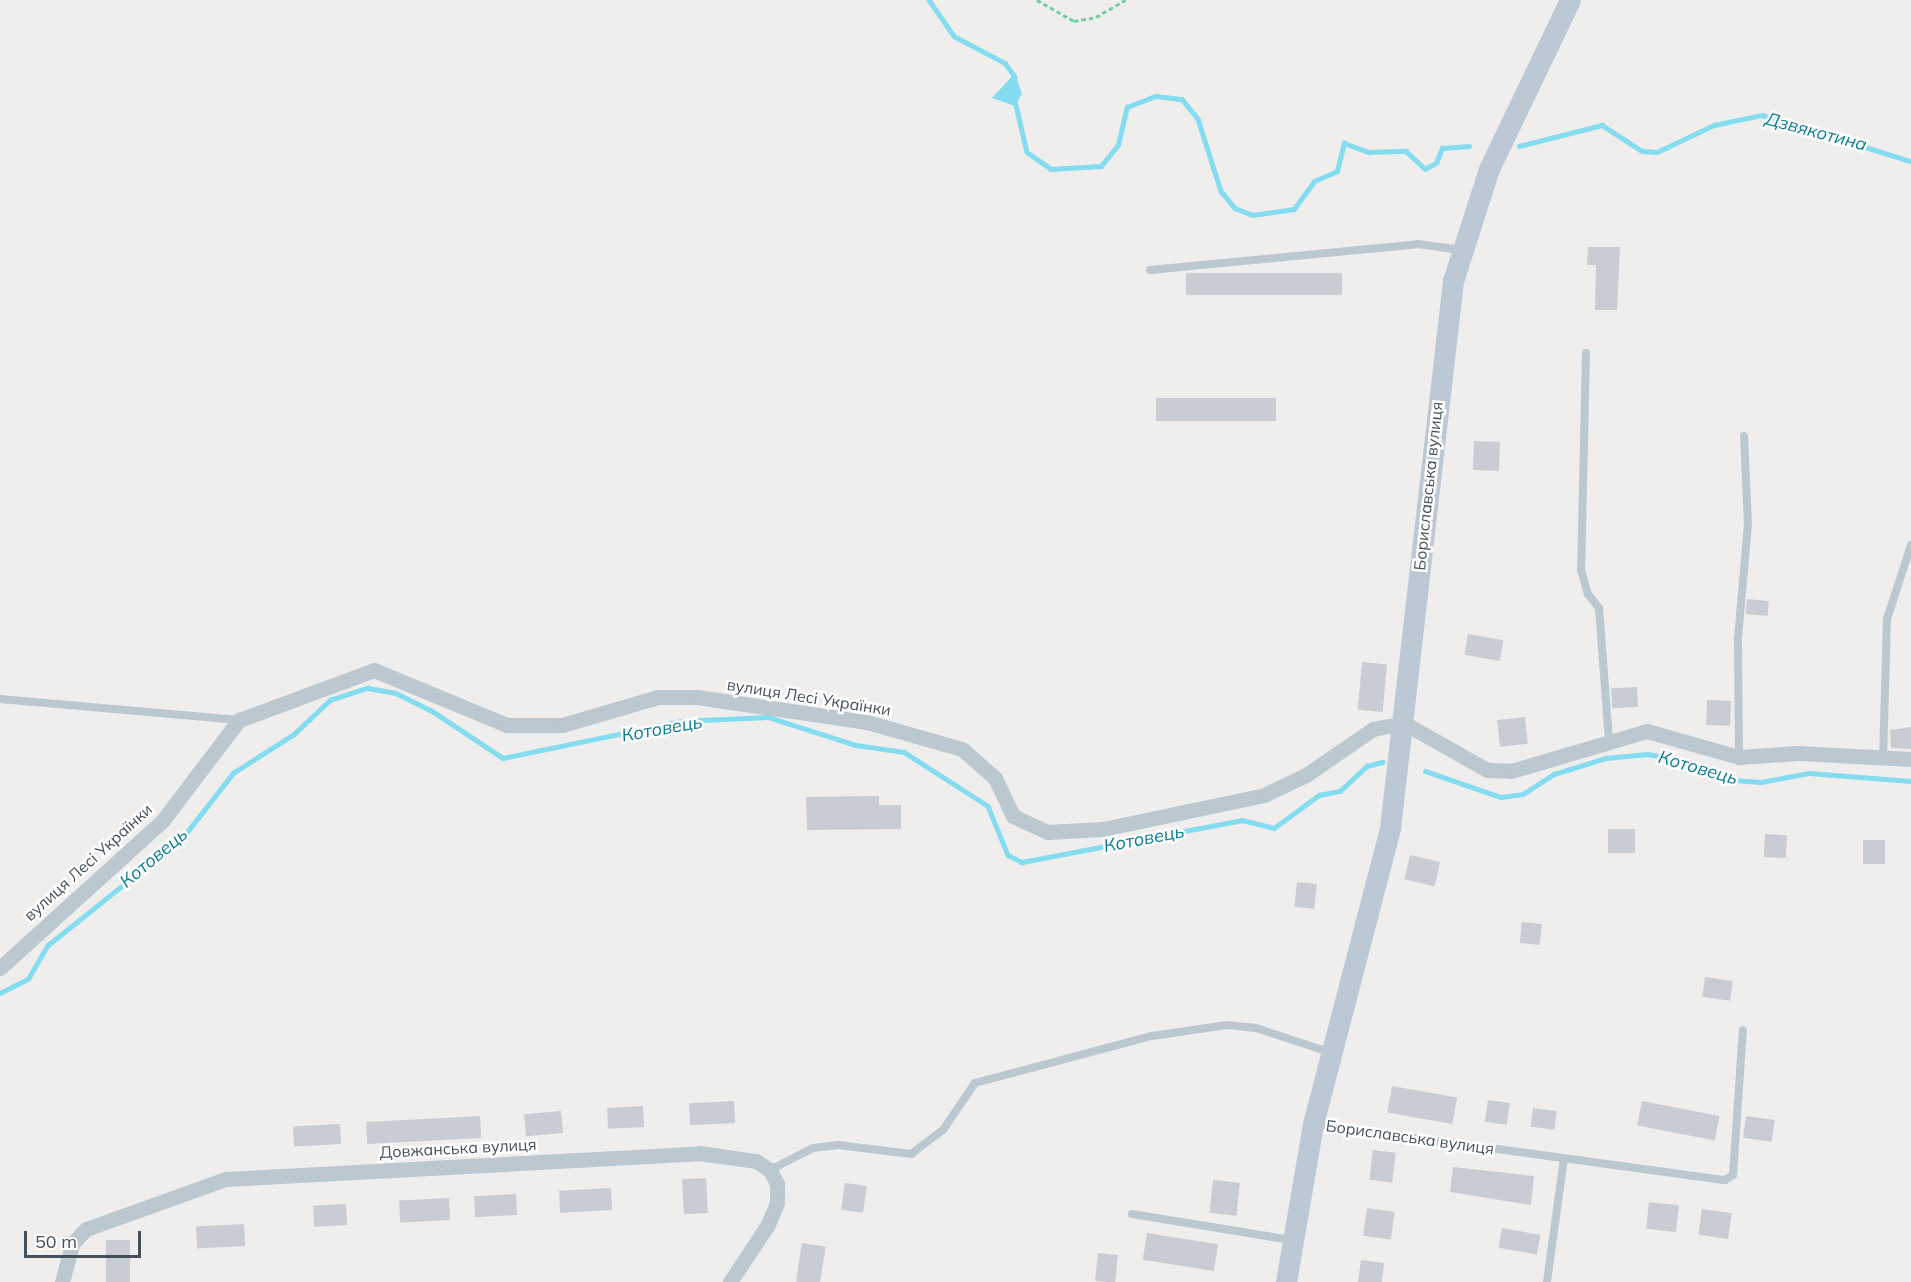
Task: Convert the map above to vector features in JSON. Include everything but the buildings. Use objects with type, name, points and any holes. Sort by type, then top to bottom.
[{"type":"main road","name":"Бориславська вулиця","points":[[1313,1124],[1390,828],[1404,723],[1440,372],[1462,250],[1489,170],[1570,0]]},
{"type":"main road","points":[[1286,1282],[1313,1124]]},
{"type":"street","name":"вулиця Лесі Українки","points":[[0,968],[164,820],[239,720],[374,670],[507,725],[562,725],[658,697],[707,699],[867,722],[962,748],[995,778],[1013,816],[1047,832],[1071,833],[1264,795],[1306,775],[1373,729],[1404,723]]},
{"type":"street","points":[[1404,723],[1487,770],[1511,771],[1609,740],[1647,731],[1739,757],[1798,753],[1883,761],[1911,759]]},
{"type":"street","name":"Довжанська вулиця","points":[[62,1282],[72,1244],[86,1228],[226,1179],[699,1153],[734,1154],[770,1170]]},
{"type":"street","points":[[730,1282],[777,1203],[770,1170]]},
{"type":"lane","points":[[1150,270],[1418,244],[1462,250]]},
{"type":"lane","points":[[1586,353],[1581,570],[1588,594],[1599,608],[1609,740]]},
{"type":"lane","points":[[1739,757],[1738,638],[1748,524],[1744,435]]},
{"type":"lane","points":[[1883,761],[1887,619],[1911,545]]},
{"type":"lane","name":"вулиця Лесі Українки","points":[[0,699],[239,720]]},
{"type":"lane","points":[[770,1170],[813,1148],[838,1145],[911,1154],[943,1130],[975,1083],[1152,1036],[1227,1025],[1256,1028],[1331,1053]]},
{"type":"lane","name":"Бориславська вулиця","points":[[1313,1124],[1725,1180],[1733,1175],[1743,1030]]},
{"type":"lane","points":[[1547,1282],[1564,1158]]},
{"type":"lane","points":[[1132,1214],[1292,1240]]},
{"type":"path","points":[[1037,0],[1074,21],[1096,17],[1125,0]]},
{"type":"water","points":[[1015,73],[1022,94],[1015,106],[992,98]]},
{"type":"waterway","name":"Дзвякотина","points":[[929,0],[954,36],[1005,63],[1015,77]]},
{"type":"waterway","name":"Дзвякотина","points":[[1015,101],[1027,152],[1051,169],[1101,166],[1118,145],[1127,107],[1156,96],[1182,99],[1198,119],[1221,191],[1235,208],[1252,215],[1294,209],[1314,181],[1337,171],[1344,143],[1369,152],[1406,151],[1425,169],[1436,163],[1442,148],[1469,146]]},
{"type":"waterway","name":"Дзвякотина","points":[[1519,146],[1602,125],[1642,151],[1657,152],[1714,125],[1762,115],[1911,161]]},
{"type":"waterway","name":"Котовець","points":[[0,993],[28,979],[48,945],[184,836],[233,773],[294,734],[330,700],[368,688],[396,693],[432,711],[503,758],[681,721],[768,717],[856,745],[904,752],[988,806],[1008,855],[1022,862],[1242,820],[1274,828],[1319,795],[1340,791],[1367,766],[1382,762]]},
{"type":"waterway","name":"Котовець","points":[[1425,771],[1501,797],[1523,794],[1554,774],[1606,758],[1647,754],[1683,760],[1732,780],[1761,782],[1809,773],[1911,781]]}]
